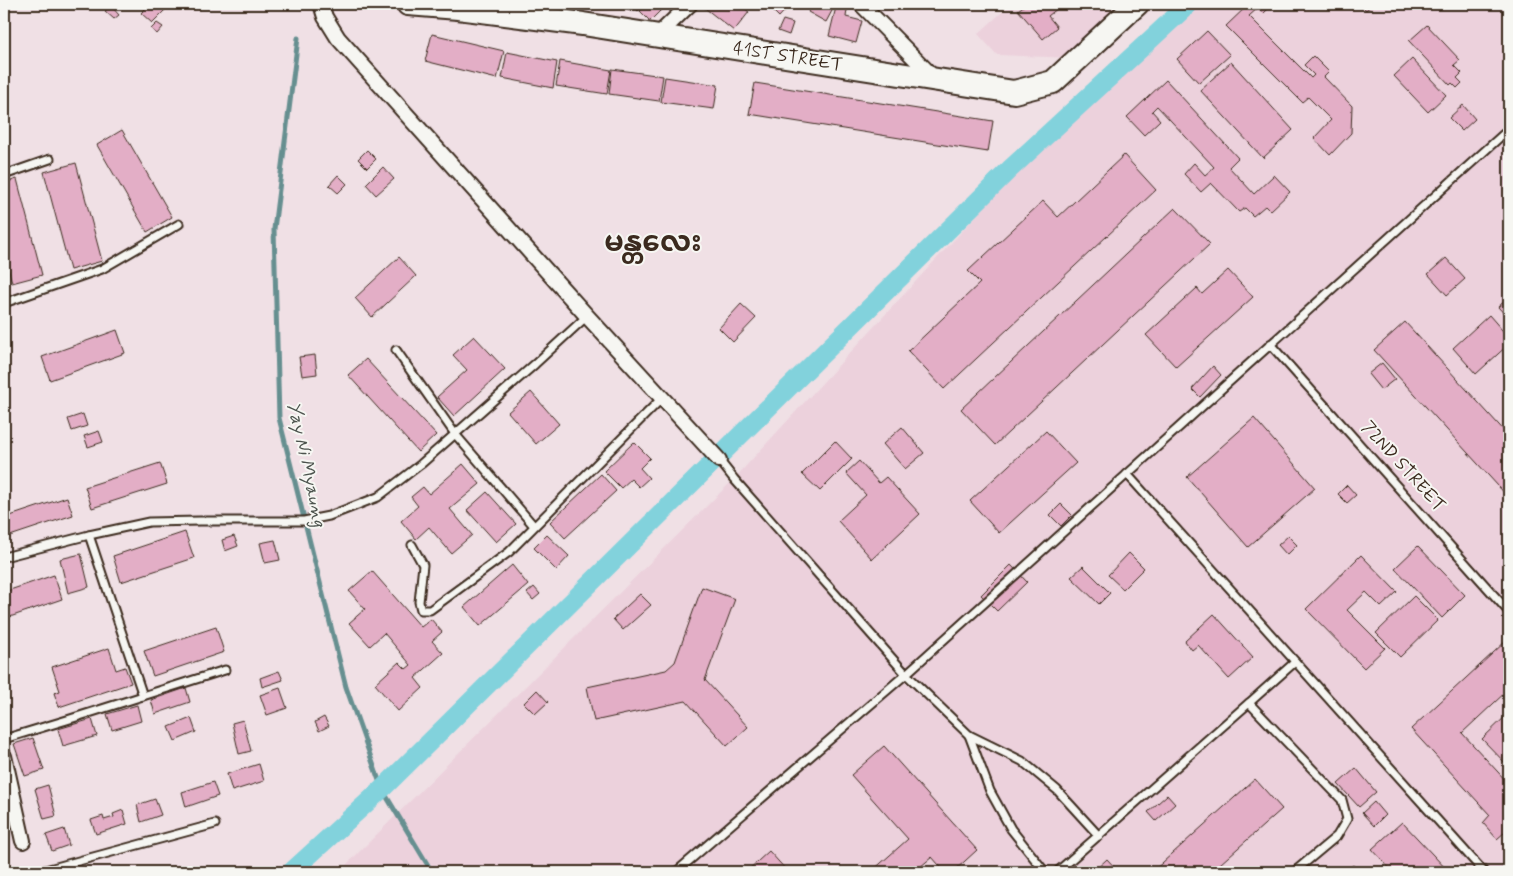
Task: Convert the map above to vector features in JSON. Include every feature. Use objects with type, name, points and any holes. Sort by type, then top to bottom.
[{"type":"main road","name":"41ST STREET","points":[[408,4],[458,8],[583,24],[1014,92],[1053,82],[1137,4]]},
{"type":"street","points":[[321,4],[325,17],[338,38],[587,316],[715,455]]},
{"type":"street","points":[[657,36],[690,4]]},
{"type":"street","points":[[862,4],[935,79]]},
{"type":"street","points":[[4,756],[23,841]]},
{"type":"lane","points":[[676,872],[906,674],[1509,129]]},
{"type":"lane","points":[[4,176],[50,159]]},
{"type":"lane","points":[[4,303],[102,269],[179,224]]},
{"type":"lane","points":[[4,558],[89,535],[149,522],[304,521],[329,516],[378,497],[455,434],[587,316]]},
{"type":"lane","name":"72ND STREET","points":[[1270,344],[1509,612]]},
{"type":"lane","points":[[396,350],[455,434],[534,526]]},
{"type":"lane","points":[[412,545],[423,565],[419,602],[421,610],[430,610],[509,552],[662,398]]},
{"type":"lane","points":[[715,455],[906,674],[969,736],[1022,761],[1057,790],[1099,836]]},
{"type":"lane","points":[[1127,474],[1484,872]]},
{"type":"lane","points":[[89,535],[143,696]]},
{"type":"lane","points":[[1057,872],[1295,662]]},
{"type":"lane","points":[[4,739],[225,670]]},
{"type":"lane","points":[[1249,703],[1342,800],[1345,809],[1347,818],[1337,836],[1294,872]]},
{"type":"lane","points":[[969,736],[990,791],[1011,829],[1045,872]]},
{"type":"lane","points":[[38,872],[215,824]]},
{"type":"shaded area","points":[[1011,4],[1133,4],[1073,58],[997,55],[978,34]]},
{"type":"shaded area","points":[[1184,4],[1509,4],[1509,872],[339,872],[734,479],[1066,118]]},
{"type":"building","points":[[150,4],[171,4],[152,23],[141,13]]},
{"type":"building","points":[[623,4],[645,4],[638,11],[633,6],[629,10]]},
{"type":"building","points":[[647,4],[655,4],[661,10],[650,21],[640,11]]},
{"type":"building","points":[[702,4],[739,4],[749,12],[734,31]]},
{"type":"building","points":[[776,4],[787,4],[789,6],[779,17],[771,9]]},
{"type":"building","points":[[813,4],[829,4],[834,7],[826,22],[808,12]]},
{"type":"building","points":[[1026,4],[1063,4],[1048,16],[1057,27],[1043,39],[1018,10]]},
{"type":"building","points":[[1249,4],[1273,4],[1263,14],[1258,8],[1249,16],[1311,78],[1314,75],[1304,65],[1313,56],[1329,72],[1324,77],[1352,106],[1351,133],[1330,155],[1314,138],[1331,120],[1308,97],[1302,102],[1226,26]]},
{"type":"building","points":[[1360,4],[1373,4],[1366,10]]},
{"type":"building","points":[[111,6],[119,15],[114,19],[105,11]]},
{"type":"building","points":[[836,7],[847,10],[846,17],[862,21],[856,43],[829,36]]},
{"type":"building","points":[[783,20],[793,23],[789,35],[778,31]]},
{"type":"building","points":[[157,23],[163,27],[157,34],[151,29]]},
{"type":"building","points":[[1427,25],[1460,60],[1454,65],[1462,73],[1457,78],[1462,83],[1457,88],[1452,83],[1450,85],[1409,41]]},
{"type":"building","points":[[1207,31],[1230,55],[1199,83],[1177,59]]},
{"type":"building","points":[[432,34],[504,51],[497,79],[425,61]]},
{"type":"building","points":[[507,52],[557,62],[553,88],[502,78]]},
{"type":"building","points":[[1412,59],[1446,95],[1428,112],[1394,76]]},
{"type":"building","points":[[560,61],[611,70],[607,94],[556,86]]},
{"type":"building","points":[[1231,62],[1293,130],[1263,158],[1200,90]]},
{"type":"building","points":[[612,69],[663,76],[659,101],[609,94]]},
{"type":"building","points":[[665,77],[718,85],[714,109],[661,102]]},
{"type":"building","points":[[1166,80],[1238,158],[1229,167],[1254,194],[1274,175],[1290,192],[1270,211],[1265,206],[1253,216],[1245,208],[1239,212],[1211,183],[1201,192],[1184,174],[1194,163],[1205,175],[1214,167],[1157,106],[1152,111],[1160,120],[1144,135],[1127,117]]},
{"type":"building","points":[[755,83],[993,121],[988,152],[749,114]]},
{"type":"building","points":[[1463,105],[1475,119],[1462,131],[1449,118]]},
{"type":"building","points":[[122,130],[172,217],[147,232],[97,145]]},
{"type":"building","points":[[367,150],[376,159],[367,168],[358,159]]},
{"type":"building","points":[[1124,155],[1156,190],[944,389],[908,351],[980,283],[968,271],[1043,201],[1058,217]]},
{"type":"building","points":[[76,163],[102,261],[70,270],[44,172]]},
{"type":"building","points":[[383,167],[394,179],[376,195],[366,184]]},
{"type":"building","points":[[338,175],[347,184],[338,193],[329,185]]},
{"type":"building","points":[[17,179],[42,275],[12,283],[4,250],[4,183]]},
{"type":"building","points":[[1175,208],[1210,244],[995,445],[961,409]]},
{"type":"building","points":[[399,257],[416,276],[372,317],[355,298]]},
{"type":"building","points":[[1446,258],[1465,279],[1447,295],[1428,274]]},
{"type":"building","points":[[1228,270],[1253,297],[1176,367],[1146,335],[1197,288],[1202,294]]},
{"type":"building","points":[[1509,297],[1509,319],[1498,307]]},
{"type":"building","points":[[741,304],[756,318],[733,342],[719,328]]},
{"type":"building","points":[[1489,315],[1509,338],[1509,344],[1476,374],[1453,348]]},
{"type":"building","points":[[1405,322],[1509,436],[1509,498],[1374,350]]},
{"type":"building","points":[[117,330],[125,353],[50,380],[42,357]]},
{"type":"building","points":[[474,336],[505,369],[454,416],[437,397],[467,370],[453,355]]},
{"type":"building","points":[[315,355],[317,374],[302,376],[299,357]]},
{"type":"building","points":[[366,359],[436,435],[418,452],[348,375]]},
{"type":"building","points":[[1382,363],[1395,379],[1381,390],[1368,374]]},
{"type":"building","points":[[1213,366],[1221,375],[1200,397],[1192,389]]},
{"type":"building","points":[[531,392],[559,424],[536,444],[508,412]]},
{"type":"building","points":[[83,414],[87,426],[72,431],[68,419]]},
{"type":"building","points":[[1254,418],[1315,488],[1248,547],[1187,477]]},
{"type":"building","points":[[902,427],[924,453],[905,469],[883,444]]},
{"type":"building","points":[[99,431],[103,442],[88,447],[84,436]]},
{"type":"building","points":[[1046,431],[1076,463],[999,533],[970,501]]},
{"type":"building","points":[[835,441],[852,459],[820,491],[802,474]]},
{"type":"building","points":[[634,442],[650,458],[640,468],[649,478],[639,487],[631,479],[621,488],[604,471]]},
{"type":"building","points":[[859,461],[879,483],[886,477],[920,514],[872,559],[838,521],[866,495],[846,473]]},
{"type":"building","points":[[160,463],[167,484],[92,508],[85,487]]},
{"type":"building","points":[[463,464],[480,484],[450,509],[472,535],[451,553],[429,527],[416,539],[401,521],[418,506],[411,497],[423,487],[429,494]]},
{"type":"building","points":[[601,474],[616,491],[565,538],[550,522]]},
{"type":"building","points":[[1347,485],[1356,495],[1347,503],[1338,494]]},
{"type":"building","points":[[487,492],[516,524],[496,542],[467,510]]},
{"type":"building","points":[[67,497],[73,515],[4,538],[4,518]]},
{"type":"building","points":[[1061,504],[1072,515],[1061,526],[1050,515]]},
{"type":"building","points":[[185,532],[194,558],[121,582],[113,556]]},
{"type":"building","points":[[547,535],[569,556],[556,570],[534,548]]},
{"type":"building","points":[[234,536],[238,546],[225,551],[222,540]]},
{"type":"building","points":[[1288,536],[1297,545],[1287,555],[1278,545]]},
{"type":"building","points":[[275,540],[280,560],[265,563],[260,543]]},
{"type":"building","points":[[1418,546],[1465,595],[1442,618],[1395,568]]},
{"type":"building","points":[[1129,553],[1144,568],[1123,589],[1108,575]]},
{"type":"building","points":[[81,554],[89,587],[68,593],[60,559]]},
{"type":"building","points":[[1361,555],[1397,592],[1381,607],[1366,592],[1347,610],[1385,648],[1364,668],[1306,609]]},
{"type":"building","points":[[512,565],[528,585],[480,626],[464,607]]},
{"type":"building","points":[[1011,565],[1027,582],[997,611],[981,595]]},
{"type":"building","points":[[1083,566],[1110,593],[1099,604],[1071,577]]},
{"type":"building","points":[[372,571],[421,627],[431,619],[442,632],[432,641],[443,653],[415,678],[423,688],[398,711],[375,684],[399,662],[406,669],[411,665],[384,633],[370,646],[349,623],[365,609],[349,591]]},
{"type":"building","points":[[54,575],[62,599],[4,619],[4,592]]},
{"type":"building","points":[[534,587],[540,594],[533,600],[527,593]]},
{"type":"building","points":[[702,587],[735,599],[705,680],[748,727],[727,746],[686,701],[594,721],[587,687],[666,670],[675,662]]},
{"type":"building","points":[[640,594],[651,605],[623,630],[613,619]]},
{"type":"building","points":[[1414,596],[1438,620],[1400,657],[1376,633]]},
{"type":"building","points":[[1214,614],[1253,657],[1229,679],[1198,645],[1192,650],[1185,641]]},
{"type":"building","points":[[216,627],[224,652],[153,676],[144,651]]},
{"type":"building","points":[[1507,640],[1509,642],[1509,689],[1462,733],[1509,784],[1509,836],[1505,832],[1497,839],[1483,823],[1490,815],[1411,729]]},
{"type":"building","points":[[109,648],[116,670],[125,667],[131,683],[59,707],[54,693],[60,691],[52,667]]},
{"type":"building","points":[[279,671],[283,680],[262,687],[260,678]]},
{"type":"building","points":[[186,688],[190,702],[155,714],[151,700]]},
{"type":"building","points":[[280,688],[287,708],[267,715],[260,695]]},
{"type":"building","points":[[537,690],[548,702],[535,714],[524,703]]},
{"type":"building","points":[[137,705],[141,721],[112,730],[107,714]]},
{"type":"building","points":[[1509,713],[1509,767],[1482,739]]},
{"type":"building","points":[[324,717],[329,726],[319,731],[315,722]]},
{"type":"building","points":[[191,718],[196,732],[175,741],[169,727]]},
{"type":"building","points":[[92,719],[97,736],[63,746],[58,729]]},
{"type":"building","points":[[243,720],[251,751],[239,754],[232,723]]},
{"type":"building","points":[[33,738],[44,770],[25,776],[14,744]]},
{"type":"building","points":[[884,746],[977,850],[953,872],[945,872],[932,857],[914,872],[871,872],[908,839],[851,775]]},
{"type":"building","points":[[259,764],[264,781],[232,791],[227,774]]},
{"type":"building","points":[[1356,768],[1376,792],[1359,807],[1338,784]]},
{"type":"building","points":[[1255,779],[1282,809],[1211,872],[1152,872]]},
{"type":"building","points":[[213,782],[218,796],[186,807],[182,792]]},
{"type":"building","points":[[48,785],[56,816],[44,819],[35,789]]},
{"type":"building","points":[[1167,795],[1175,804],[1156,821],[1148,812]]},
{"type":"building","points":[[155,799],[161,815],[141,822],[137,805]]},
{"type":"building","points":[[1374,802],[1385,815],[1374,826],[1362,813]]},
{"type":"building","points":[[123,810],[127,824],[96,834],[91,820],[103,816],[104,820],[114,817],[113,814]]},
{"type":"building","points":[[1402,822],[1449,872],[1393,872],[1372,849]]},
{"type":"building","points":[[64,829],[69,845],[52,851],[46,835]]},
{"type":"building","points":[[769,851],[788,872],[746,872]]},
{"type":"building","points":[[1107,859],[1119,872],[1093,872]]},
{"type":"building","points":[[1353,865],[1360,872],[1345,872]]},
{"type":"waterway","points":[[291,872],[382,789],[1010,169],[1189,4]]},
{"type":"waterway","name":"Yay Ni Myaung","points":[[298,38],[274,229],[279,418],[346,687],[382,789],[432,872]]},
{"type":"district","name":"မန္တလေး","points":[[653,241]]}]
